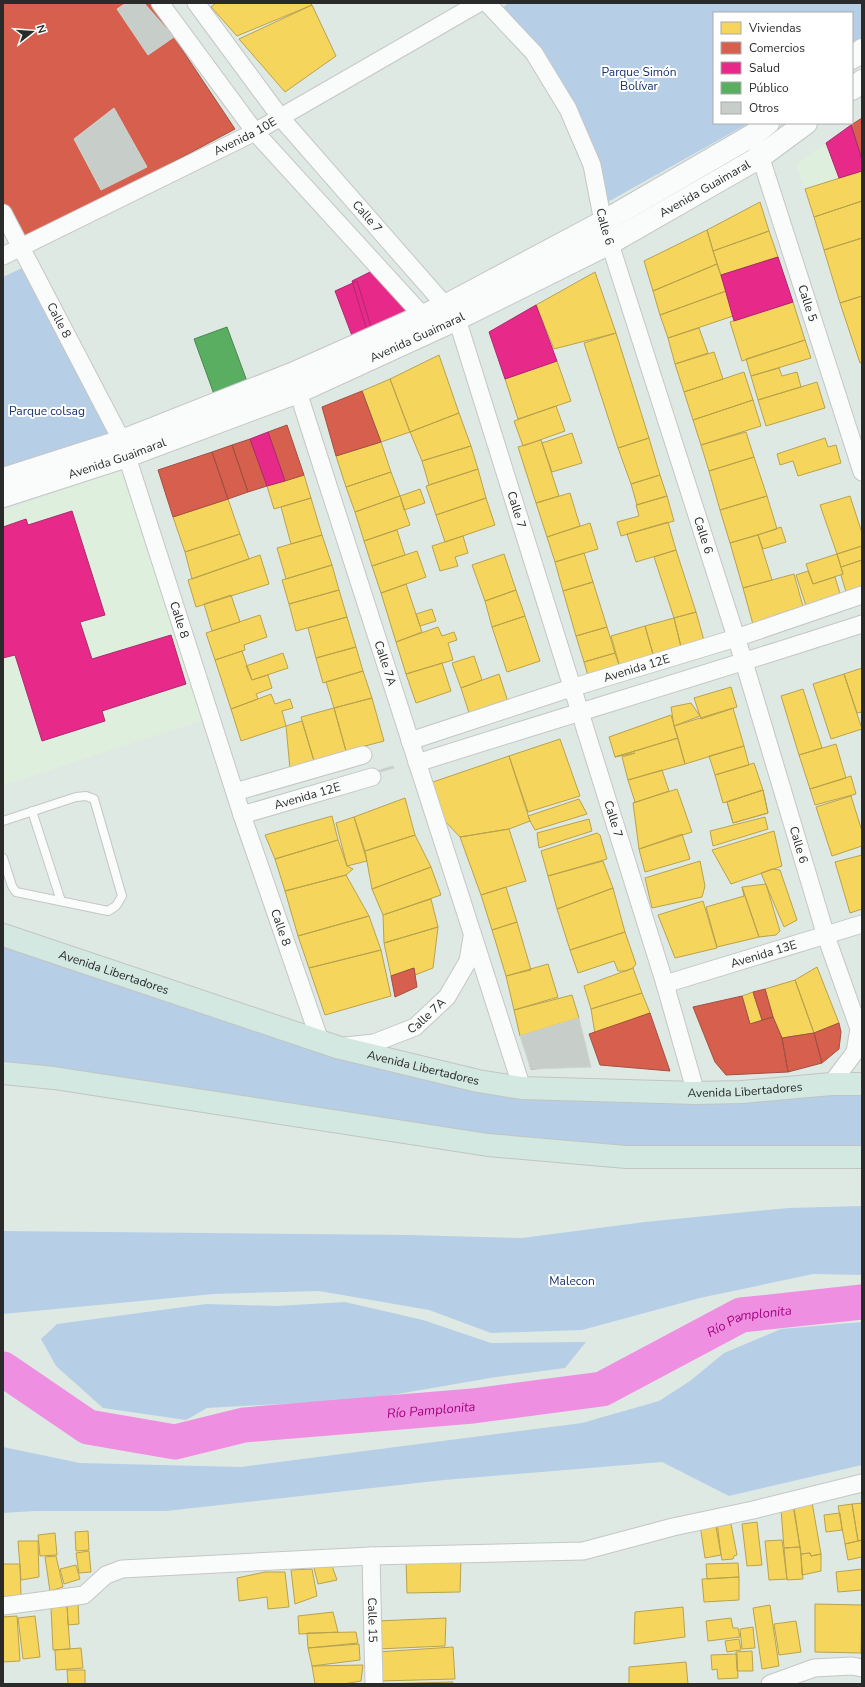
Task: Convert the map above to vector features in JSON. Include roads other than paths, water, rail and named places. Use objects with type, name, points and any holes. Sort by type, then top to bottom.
[{"type":"main road","name":"Avenida Libertadores","points":[[3,935],[329,1044],[478,1081],[522,1088],[696,1093],[742,1092],[831,1084],[862,1084]]},
{"type":"main road","points":[[3,1073],[54,1078],[488,1145],[626,1157],[862,1157]]},
{"type":"street","points":[[160,3],[255,132],[422,316]]},
{"type":"street","name":"Calle 7","points":[[196,3],[281,118],[451,312],[665,984],[696,1093]]},
{"type":"street","name":"Avenida 10E","points":[[3,256],[255,132],[479,3]]},
{"type":"street","name":"Calle 6","points":[[487,3],[534,53],[568,109],[592,165],[603,222],[744,662],[826,936],[859,1029],[855,1052],[831,1084]]},
{"type":"street","points":[[853,57],[862,50]]},
{"type":"street","points":[[853,88],[862,81]]},
{"type":"street","name":"Avenida Guaimaral","points":[[3,496],[124,448],[422,316],[451,312],[610,243],[760,157],[805,124]]},
{"type":"street","name":"Avenida Guaimaral","points":[[3,479],[124,448],[298,392],[451,312],[760,129]]},
{"type":"street","name":"Calle 5","points":[[760,129],[760,157],[862,472]]},
{"type":"street","name":"Calle 8","points":[[3,213],[124,448],[242,816],[329,1044]]},
{"type":"street","name":"Calle 7A","points":[[298,392],[522,1088]]},
{"type":"street","name":"Avenida 12E","points":[[410,741],[571,688],[736,638],[862,595]]},
{"type":"street","points":[[417,763],[862,624]]},
{"type":"street","name":"Avenida 12E","points":[[235,792],[363,755]]},
{"type":"street","name":"Avenida 12E","points":[[242,816],[372,776]]},
{"type":"street","name":"Avenida 13E","points":[[665,984],[862,924]]},
{"type":"street","name":"Calle 7A","points":[[329,1044],[374,1043],[415,1027],[447,997],[468,960],[473,935]]},
{"type":"street","points":[[3,1606],[84,1595],[106,1575],[122,1569],[371,1556],[583,1551],[673,1527],[753,1510],[862,1483]]},
{"type":"street","name":"Calle 15","points":[[371,1556],[374,1684]]},
{"type":"street","points":[[770,1684],[814,1668],[852,1666],[862,1668]]},
{"type":"lane","points":[[3,821],[76,797],[86,796],[94,799],[122,896],[116,906],[108,910],[16,892],[12,886],[3,858]]},
{"type":"lane","points":[[32,811],[61,901]]},
{"type":"waterway","name":"Río Pamplonita","points":[[3,1369],[88,1427],[175,1442],[244,1425],[473,1406],[602,1389],[741,1315],[862,1302]]},
{"type":"park label","name":"Parque Simón Bolívar","points":[[639,79]]},
{"type":"park label","name":"Parque colsag","points":[[47,411]]},
{"type":"park label","name":"Malecon","points":[[572,1281]]}]
